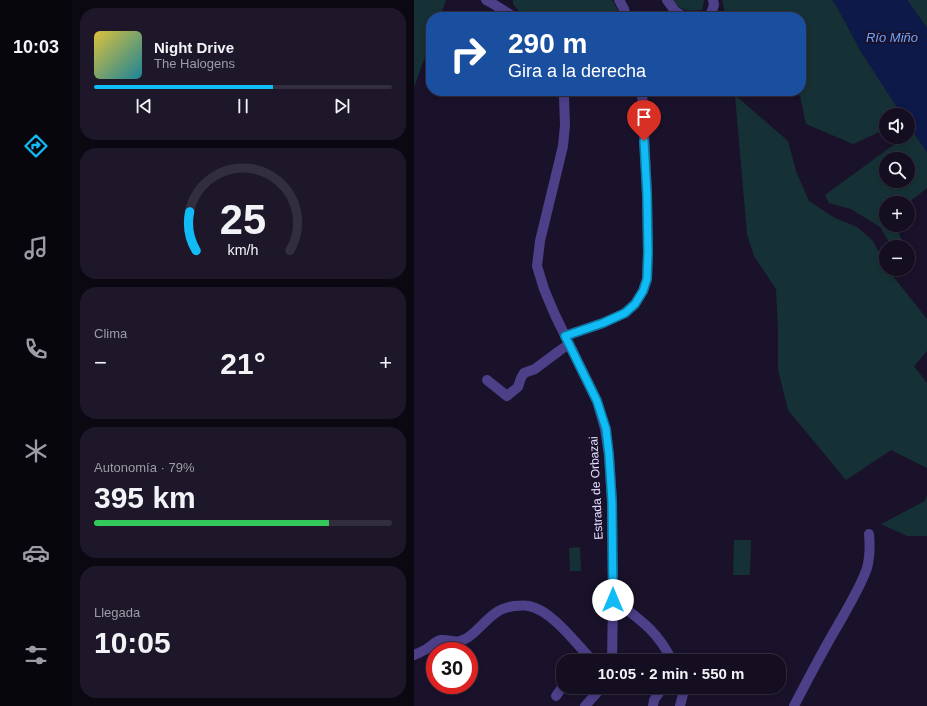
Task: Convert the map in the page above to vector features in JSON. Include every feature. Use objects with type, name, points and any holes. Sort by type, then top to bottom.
[{"type":"street","points":[[486,0],[507,12]]},
{"type":"street","points":[[619,0],[625,12]]},
{"type":"street","points":[[667,0],[676,12]]},
{"type":"street","points":[[711,12],[714,5],[713,0]]},
{"type":"street","name":"Estrada de Orbazai","points":[[564,96],[565,124],[563,146],[540,241],[537,266],[544,289],[555,315],[597,401],[606,429],[612,502],[612,654]]},
{"type":"street","points":[[487,380],[506,396],[518,387],[524,373],[535,370],[559,351],[567,340],[625,313],[635,304],[643,291],[647,279],[648,252],[642,96]]},
{"type":"street","points":[[794,706],[846,610],[867,567],[870,547],[868,534]]},
{"type":"street","points":[[613,600],[653,630],[668,654]]},
{"type":"street","points":[[414,655],[440,640],[452,642],[461,641],[468,638],[498,611],[518,606],[529,606],[551,617],[570,636],[583,654]]},
{"type":"street","points":[[585,706],[596,694]]},
{"type":"street","points":[[653,706],[654,700],[658,694]]},
{"type":"street","points":[[680,706],[683,694]]},
{"type":"green space","points":[[414,0],[446,0],[442,12],[426,12],[426,55],[414,87]]},
{"type":"green space","points":[[513,0],[612,0],[619,12],[520,12],[513,4]]},
{"type":"green space","points":[[673,0],[704,1],[702,10],[686,10],[679,7]]},
{"type":"green space","points":[[722,0],[832,0],[860,50],[897,108],[879,108],[879,132],[853,144],[806,124],[800,96],[806,96],[806,12],[725,12]]},
{"type":"green space","points":[[907,0],[927,0],[927,28]]},
{"type":"green space","points":[[735,96],[788,141],[796,171],[809,201],[835,218],[857,227],[872,240],[879,252],[879,276],[893,276],[927,319],[927,351],[914,366],[927,383],[927,468],[891,450],[846,480],[788,410],[778,370],[776,289],[754,256],[747,234]]},
{"type":"green space","points":[[915,135],[927,152],[927,188],[915,197],[915,196],[879,196],[879,226],[851,209],[829,203],[825,195],[879,156],[879,188],[915,188],[915,152],[884,152],[895,144],[915,144]]},
{"type":"green space","points":[[883,232],[898,232],[902,240],[888,240]]},
{"type":"green space","points":[[927,495],[927,536],[907,536],[881,524],[925,501]]},
{"type":"green space","points":[[734,540],[751,540],[750,575],[733,575]]},
{"type":"green space","points":[[580,547],[581,571],[570,571],[569,548]]},
{"type":"water","name":"Río Miño","points":[[832,0],[907,0],[927,28],[927,152],[915,135],[915,108],[897,108],[860,50]]},
{"type":"route","points":[[613,600],[612,502],[606,429],[597,401],[565,336],[603,323],[625,313],[635,304],[643,291],[647,279],[648,252],[644,141]]}]
